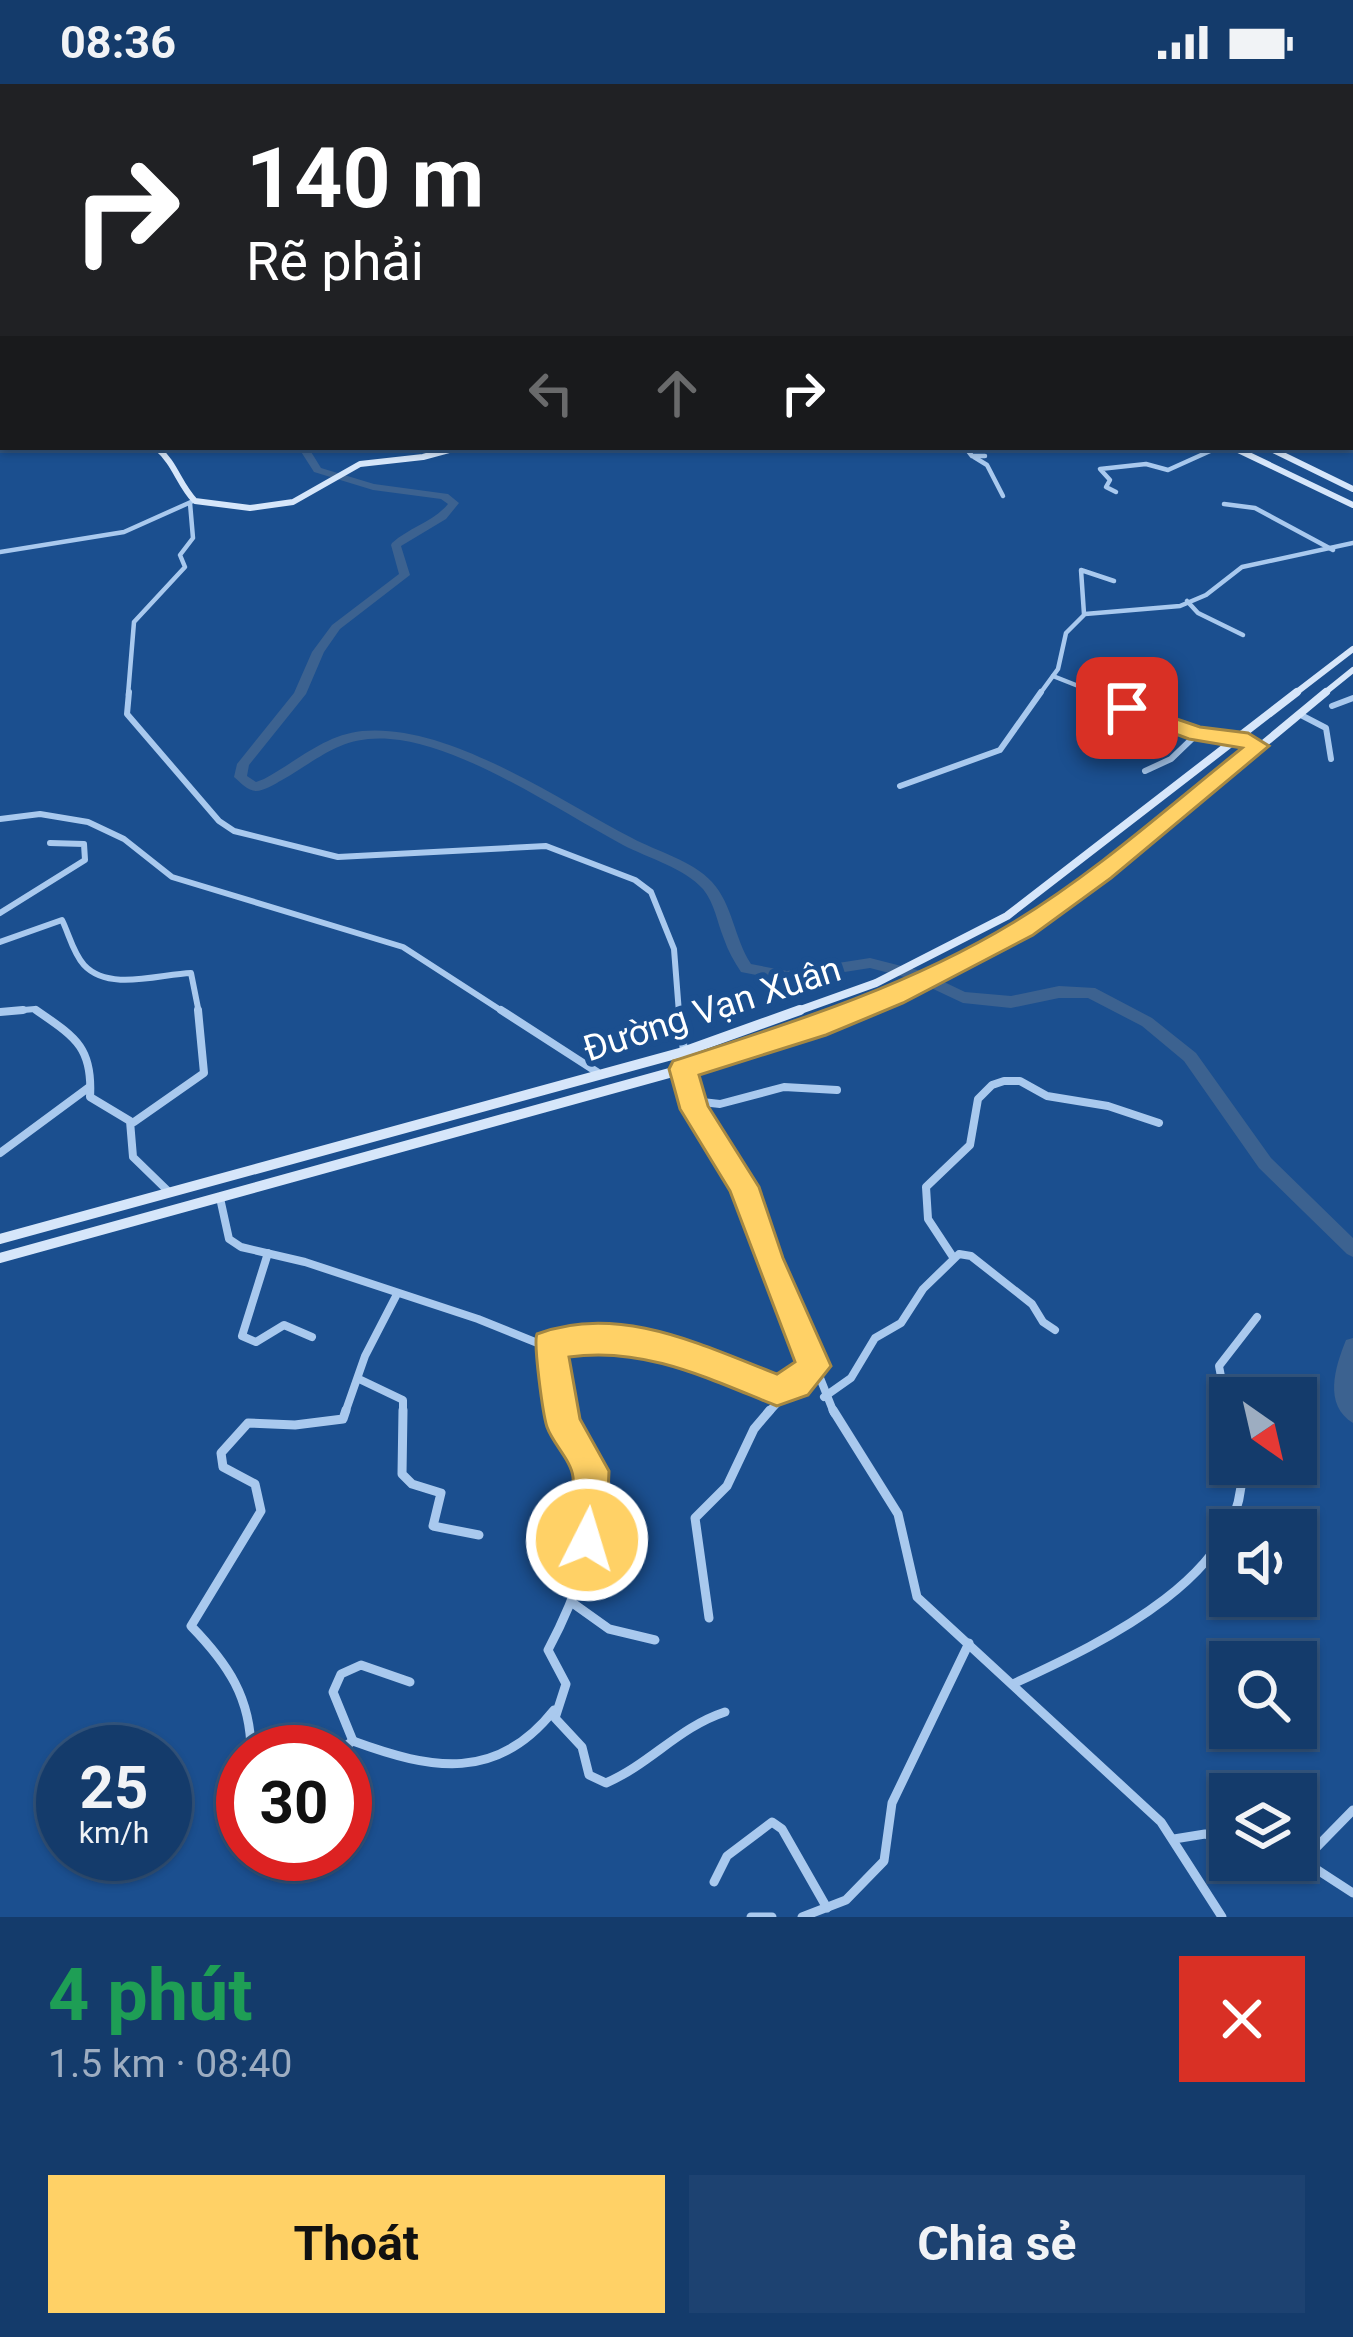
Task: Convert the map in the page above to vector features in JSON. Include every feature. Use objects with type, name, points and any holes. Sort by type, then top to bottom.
[{"type":"main road","points":[[160,450],[176,464],[192,502],[250,508],[280,506],[301,498],[344,470],[445,450]]},
{"type":"main road","points":[[1238,450],[1353,505]]},
{"type":"main road","points":[[1250,456],[1264,450]]},
{"type":"main road","points":[[1272,450],[1353,489]]},
{"type":"main road","name":"Đường Vạn Xuân","points":[[0,1239],[683,1052],[876,982],[924,961],[1026,902],[1353,649]]},
{"type":"main road","name":"Đường Vạn Xuân","points":[[0,1258],[683,1069],[816,1028],[893,996],[1024,928],[1102,872],[1352,671]]},
{"type":"main road","points":[[1240,738],[1257,746]]},
{"type":"street","points":[[968,450],[987,465],[1004,496]]},
{"type":"street","points":[[1116,492],[1106,487],[1110,480],[1100,470],[1149,464],[1168,470],[1212,450]]},
{"type":"street","points":[[974,457],[985,456]]},
{"type":"street","points":[[0,552],[124,532],[192,502],[193,538],[180,555],[185,567],[134,622],[124,706],[179,777],[234,831],[352,858],[532,845],[558,849],[635,880],[657,899],[670,930],[690,1100],[744,1187],[767,1258],[824,1397],[898,1514],[916,1597],[1015,1683],[1174,1839],[1222,1917]]},
{"type":"street","points":[[1224,504],[1255,508],[1333,550]]},
{"type":"street","points":[[900,786],[995,753],[1053,676],[1066,633],[1085,614],[1157,610],[1206,595],[1222,575],[1234,570],[1353,543]]},
{"type":"street","points":[[1344,547],[1353,552]]},
{"type":"street","points":[[1085,614],[1081,570],[1114,581]]},
{"type":"street","points":[[1186,602],[1243,635]]},
{"type":"street","points":[[1053,676],[1197,734],[1240,738]]},
{"type":"street","points":[[1332,706],[1353,698]]},
{"type":"street","points":[[1299,714],[1325,728],[1331,758]]},
{"type":"street","points":[[1145,771],[1171,759],[1197,734]]},
{"type":"street","points":[[0,818],[40,814],[88,822],[124,839],[172,877],[403,947],[600,1074]]},
{"type":"street","points":[[0,913],[85,860],[83,844],[50,843]]},
{"type":"street","points":[[0,941],[62,920],[82,963],[100,976],[120,979],[191,973],[192,998],[204,1033],[204,1073],[134,1122]]},
{"type":"street","points":[[0,1012],[34,1009],[64,1028],[92,1064],[88,1088],[99,1105],[134,1122]]},
{"type":"street","points":[[953,1257],[930,1226],[926,1188],[932,1177],[970,1145],[973,1106],[985,1090],[1019,1081],[1047,1096],[1108,1106],[1159,1123]]},
{"type":"street","points":[[690,1100],[716,1107],[767,1090],[799,1086],[837,1090]]},
{"type":"street","points":[[0,1153],[88,1088]]},
{"type":"street","points":[[134,1122],[133,1157],[170,1192]]},
{"type":"street","points":[[220,1197],[229,1239],[549,1345],[597,1338],[669,1347],[777,1390],[796,1383],[814,1366]]},
{"type":"street","points":[[268,1253],[242,1336],[256,1342],[284,1325],[312,1337]]},
{"type":"street","points":[[824,1397],[851,1378],[875,1338],[901,1323],[922,1289],[953,1257],[971,1256],[1032,1304],[1043,1322],[1055,1330]]},
{"type":"street","points":[[251,1725],[251,1712],[221,1657],[191,1626],[261,1511],[255,1484],[224,1467],[221,1453],[248,1423],[295,1425],[343,1419],[365,1356],[397,1295]]},
{"type":"street","points":[[1221,1377],[1219,1366],[1257,1317]]},
{"type":"street","points":[[372,1750],[437,1764],[494,1757],[527,1741],[554,1710],[566,1684],[548,1651],[574,1604],[585,1563],[593,1482],[587,1460],[562,1422],[561,1389],[549,1345]]},
{"type":"street","points":[[359,1379],[404,1400],[400,1468],[412,1484],[441,1493],[433,1526],[479,1535]]},
{"type":"street","points":[[709,1618],[695,1518],[727,1486],[754,1429],[777,1403],[777,1390]]},
{"type":"street","points":[[1015,1683],[1095,1646],[1202,1571],[1244,1495],[1243,1485]]},
{"type":"street","points":[[574,1604],[609,1629],[655,1640]]},
{"type":"street","points":[[802,1917],[856,1893],[884,1861],[892,1803],[969,1643]]},
{"type":"street","points":[[346,1725],[333,1692],[341,1674],[362,1665],[410,1682]]},
{"type":"street","points":[[554,1710],[559,1724],[582,1747],[589,1775],[606,1784],[633,1771],[687,1724],[725,1712]]},
{"type":"street","points":[[1317,1843],[1353,1810]]},
{"type":"street","points":[[713,1882],[727,1856],[772,1822],[782,1829],[827,1908]]},
{"type":"street","points":[[1174,1839],[1209,1835]]},
{"type":"street","points":[[1317,1870],[1353,1893]]},
{"type":"street","points":[[751,1917],[772,1917]]},
{"type":"waterway","points":[[305,450],[317,470],[373,487],[444,496],[454,503],[442,517],[396,545],[405,575],[336,627],[318,652],[300,694],[243,764],[240,777],[255,787],[329,745],[360,735],[393,735],[430,743],[510,777],[692,872],[717,899],[746,968],[787,976],[870,963],[916,975],[963,997],[1011,1002],[1059,992],[1090,992],[1147,1022],[1190,1057],[1265,1163],[1353,1249]]},
{"type":"waterway","points":[[1353,1346],[1343,1390],[1353,1414]]},
{"type":"route","points":[[587,1540],[591,1471],[562,1422],[561,1389],[549,1345],[609,1338],[669,1347],[777,1390],[787,1389],[814,1366],[767,1258],[744,1187],[694,1109],[683,1069],[816,1028],[947,971],[1024,928],[1102,872],[1257,746],[1240,738],[1197,734],[1127,708]]}]
